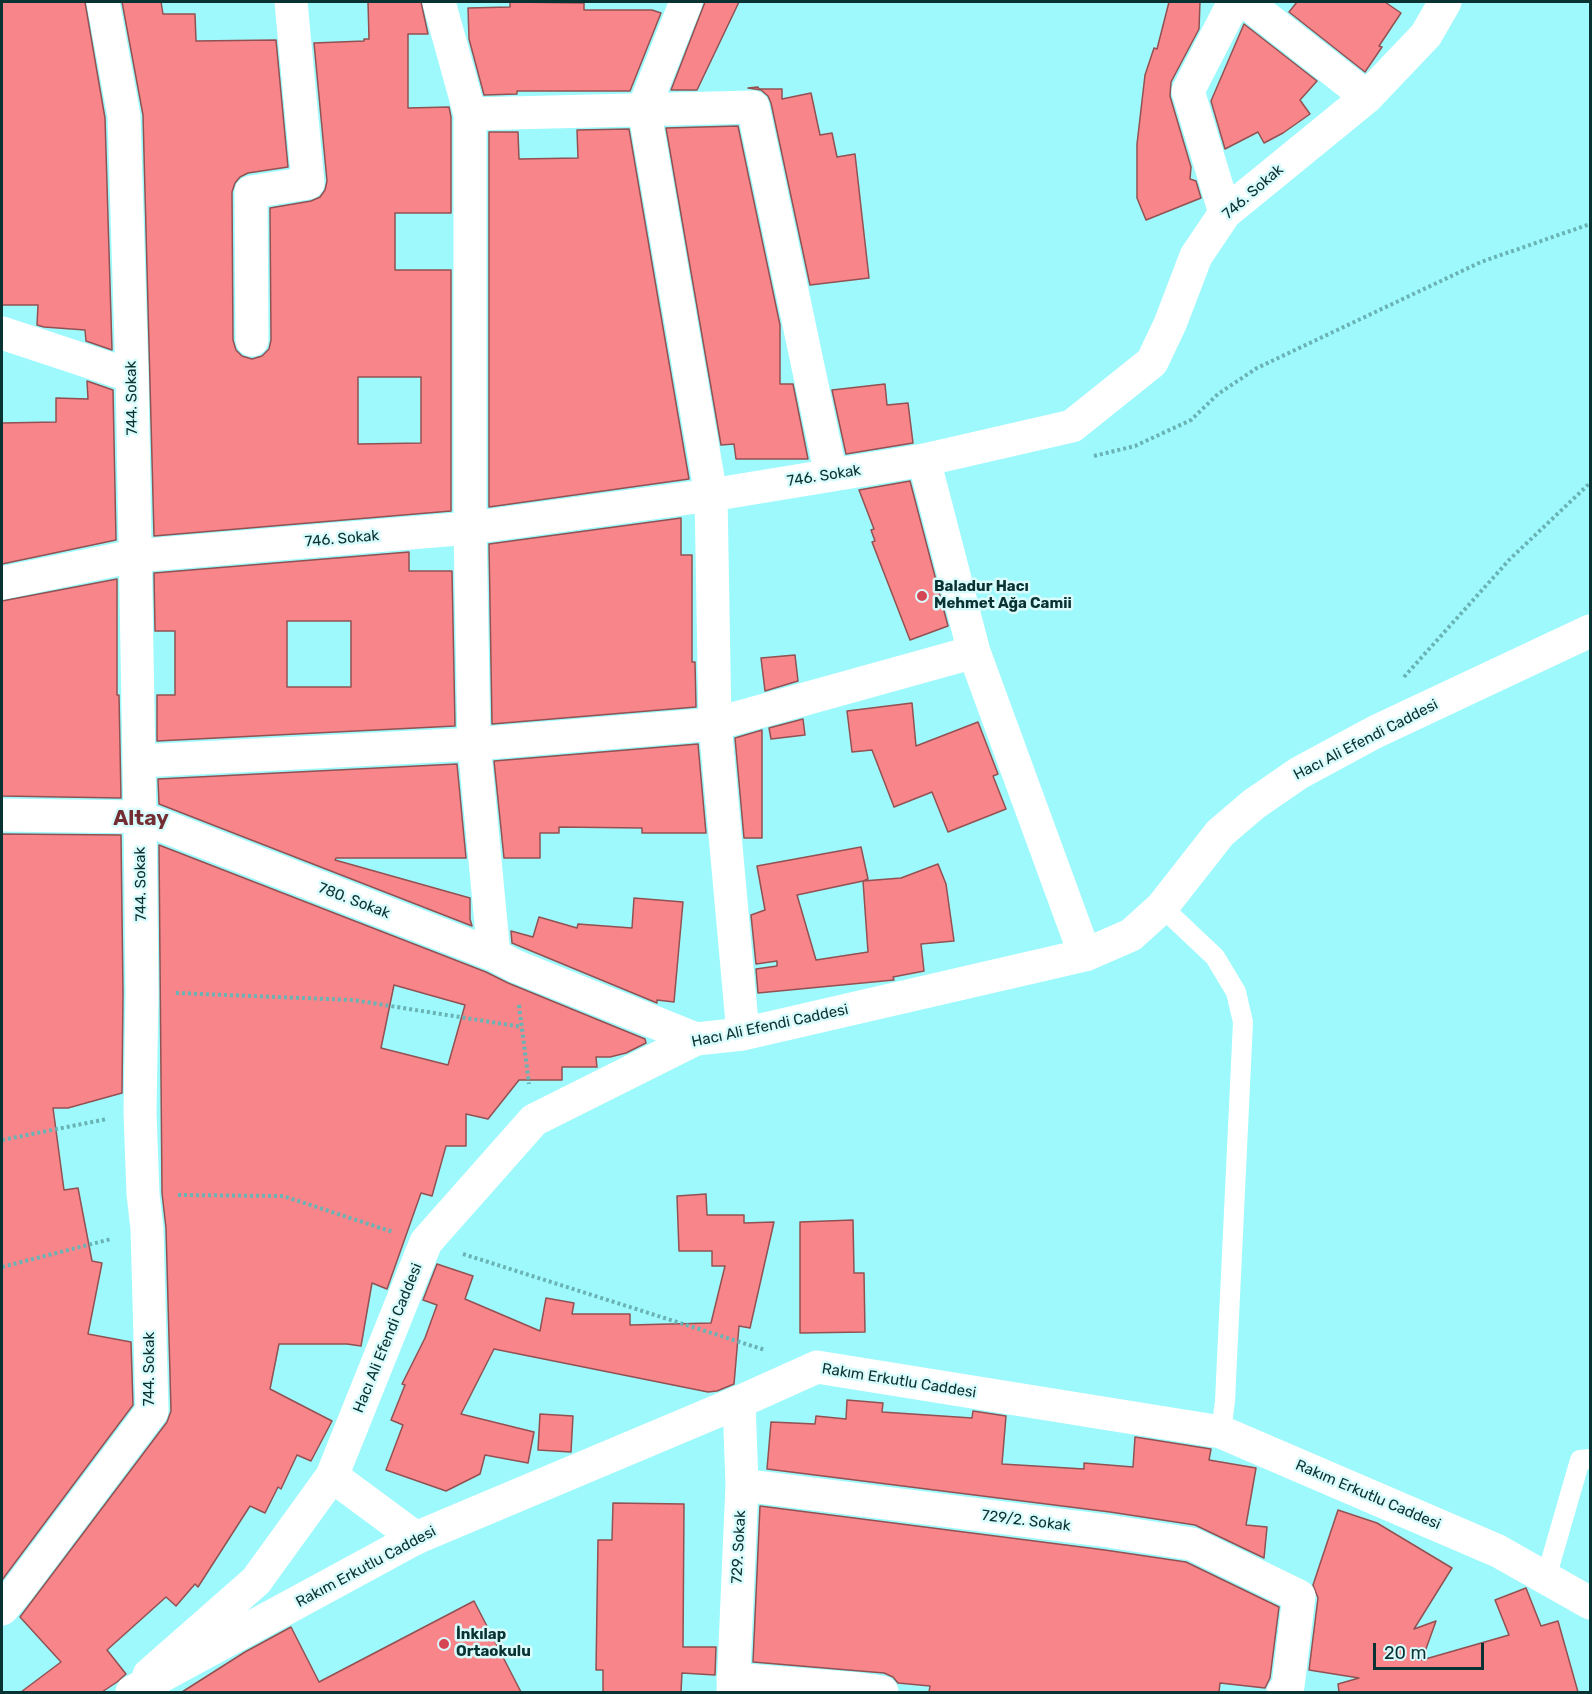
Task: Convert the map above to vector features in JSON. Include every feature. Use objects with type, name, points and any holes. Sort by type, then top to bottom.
[{"type":"street","name":"744. Sokak","points":[[2,1609],[152,1411],[147,1229],[143,1194],[140,1113],[142,992],[140,817],[132,376],[124,116],[103,2]]},
{"type":"street","points":[[252,340],[251,192],[308,183],[291,2]]},
{"type":"street","points":[[439,2],[470,114],[470,528],[474,744],[504,960]]},
{"type":"street","points":[[686,2],[644,108],[711,495],[715,724],[743,1034]]},
{"type":"street","points":[[1225,213],[1188,91],[1234,2]]},
{"type":"street","points":[[1246,2],[1367,96]]},
{"type":"street","name":"746. Sokak","points":[[2,583],[134,556],[470,528],[711,495],[924,460],[1072,426],[1152,362],[1170,324],[1196,256],[1225,213],[1367,96],[1426,35],[1445,2]]},
{"type":"street","points":[[470,114],[753,107],[831,475]]},
{"type":"street","points":[[2,333],[132,376]]},
{"type":"street","points":[[924,460],[974,652],[1085,955]]},
{"type":"street","name":"Hacı Ali Efendi Caddesi","points":[[130,1692],[256,1581],[332,1476],[426,1242],[534,1120],[696,1039],[743,1034],[1085,955],[1131,935],[1162,907],[1220,833],[1254,804],[1299,772],[1375,732],[1590,631]]},
{"type":"street","points":[[139,761],[474,744],[715,724],[974,652]]},
{"type":"street","name":"780. Sokak","points":[[2,815],[140,817],[504,960],[696,1039]]},
{"type":"street","name":"Rakım Erkutlu Caddesi","points":[[130,1692],[416,1538],[817,1367],[1221,1432],[1498,1551],[1590,1603]]},
{"type":"street","name":"729. Sokak","points":[[733,1686],[742,1485],[739,1402]]},
{"type":"street","points":[[332,1476],[416,1538]]},
{"type":"street","name":"729/2. Sokak","points":[[742,1485],[1108,1531],[1192,1544],[1299,1596],[1288,1686],[1283,1692]]},
{"type":"street","points":[[733,1686],[859,1689],[882,1692]]},
{"type":"lane","points":[[1162,907],[1215,957],[1236,992],[1243,1022],[1225,1401],[1221,1432]]},
{"type":"lane","points":[[1546,1578],[1580,1460],[1590,1459]]},
{"type":"path","points":[[1085,458],[1135,447],[1191,420],[1218,394],[1257,368],[1481,262],[1590,224]]},
{"type":"path","points":[[1399,682],[1510,560],[1590,483]]},
{"type":"path","points":[[504,960],[522,1027],[534,1120]]},
{"type":"path","points":[[142,992],[352,1000],[522,1027]]},
{"type":"path","points":[[2,1140],[140,1113]]},
{"type":"path","points":[[143,1194],[283,1196],[817,1367]]},
{"type":"path","points":[[2,1267],[147,1229]]},
{"type":"building","points":[[2,2],[85,2],[105,118],[112,350],[86,341],[85,330],[37,325],[38,305],[2,305]]},
{"type":"building","points":[[122,2],[161,2],[163,14],[195,14],[196,41],[276,40],[288,167],[248,173],[240,177],[232,192],[233,340],[236,350],[242,356],[252,359],[262,356],[269,349],[271,340],[270,208],[311,201],[320,197],[327,181],[314,43],[369,39],[368,2],[421,2],[428,34],[408,34],[408,108],[449,107],[451,117],[451,213],[395,213],[395,270],[451,270],[451,511],[154,536],[143,115]],"holes":[[[358,377],[421,377],[421,443],[358,444]]]},
{"type":"building","points":[[510,2],[584,3],[584,10],[652,10],[661,13],[630,91],[517,91],[517,94],[484,95],[469,39],[468,8],[510,7]]},
{"type":"building","points":[[705,2],[739,2],[697,90],[671,90]]},
{"type":"building","points":[[1169,2],[1200,2],[1199,29],[1171,82],[1170,96],[1191,167],[1190,179],[1196,181],[1201,198],[1146,220],[1137,198],[1137,144],[1145,75],[1154,48],[1157,49]]},
{"type":"building","points":[[1297,2],[1385,2],[1401,13],[1365,72],[1289,12]]},
{"type":"building","points":[[1244,24],[1317,81],[1300,100],[1310,114],[1264,143],[1258,132],[1225,149],[1211,101]]},
{"type":"building","points":[[758,87],[759,89],[782,89],[782,99],[811,93],[820,135],[832,133],[837,157],[855,154],[869,278],[810,285],[771,103],[768,96],[761,90],[748,88]]},
{"type":"building","points":[[738,126],[780,325],[780,384],[793,384],[808,459],[736,459],[734,444],[721,445],[666,128]]},
{"type":"building","points":[[629,129],[689,479],[489,507],[489,132],[518,132],[519,159],[578,158],[577,130]]},
{"type":"building","points":[[87,381],[113,390],[116,540],[2,564],[2,423],[56,422],[56,398],[88,399]]},
{"type":"building","points":[[885,384],[887,405],[908,403],[913,443],[846,454],[832,390]]},
{"type":"building","points":[[910,481],[948,626],[910,640],[872,542],[875,541],[871,530],[874,529],[859,490]]},
{"type":"building","points":[[681,518],[681,555],[692,555],[692,662],[695,662],[696,707],[492,724],[489,544]]},
{"type":"building","points":[[409,552],[409,571],[452,571],[455,726],[157,741],[157,695],[175,695],[175,631],[155,631],[154,573]],"holes":[[[287,621],[351,621],[351,687],[287,687]]]},
{"type":"building","points":[[117,579],[117,695],[119,695],[121,798],[2,796],[2,601]]},
{"type":"building","points":[[795,655],[798,681],[765,691],[761,658]]},
{"type":"building","points":[[912,703],[916,746],[978,722],[998,774],[993,776],[1006,809],[948,832],[932,792],[894,807],[872,750],[852,752],[847,711]]},
{"type":"building","points":[[803,719],[805,735],[771,739],[769,728]]},
{"type":"building","points":[[762,730],[762,838],[744,838],[735,738]]},
{"type":"building","points":[[698,744],[706,833],[642,833],[642,828],[559,827],[559,833],[540,833],[540,858],[504,858],[494,761]]},
{"type":"building","points":[[457,764],[466,858],[336,858],[335,860],[470,898],[472,926],[159,804],[158,779]]},
{"type":"building","points":[[2,834],[121,835],[122,1093],[68,1108],[53,1108],[64,1190],[78,1188],[92,1261],[102,1263],[88,1334],[131,1342],[133,1405],[2,1580]]},
{"type":"building","points":[[159,845],[486,972],[645,1039],[646,1043],[626,1053],[610,1057],[596,1057],[597,1067],[562,1067],[562,1080],[519,1080],[488,1119],[466,1114],[466,1146],[446,1146],[432,1196],[421,1193],[387,1289],[372,1283],[361,1346],[279,1344],[270,1389],[332,1421],[311,1461],[297,1455],[281,1489],[278,1487],[265,1513],[250,1506],[198,1587],[195,1584],[176,1606],[166,1597],[107,1650],[126,1674],[117,1682],[102,1692],[21,1692],[61,1662],[20,1617],[167,1422],[171,1411],[166,1228],[162,1193]],"holes":[[[394,985],[465,1005],[448,1065],[381,1048]]]},
{"type":"building","points":[[861,847],[868,879],[863,881],[901,878],[938,864],[946,884],[954,941],[921,944],[924,971],[893,977],[894,980],[758,993],[756,969],[777,966],[777,961],[756,964],[751,915],[765,910],[757,866]],"holes":[[[863,881],[868,952],[816,960],[797,895]]]},
{"type":"building","points":[[634,898],[683,902],[674,1002],[657,1000],[657,1003],[512,943],[511,931],[533,937],[539,917],[577,928],[578,924],[632,928]]},
{"type":"building","points":[[706,1194],[707,1215],[744,1215],[744,1223],[774,1222],[750,1328],[739,1326],[734,1384],[708,1392],[494,1349],[461,1414],[534,1432],[528,1463],[485,1455],[480,1474],[446,1491],[386,1470],[403,1425],[391,1420],[405,1385],[402,1384],[425,1338],[437,1305],[423,1300],[437,1264],[473,1276],[465,1299],[540,1331],[546,1298],[574,1303],[572,1314],[630,1314],[630,1325],[711,1323],[725,1266],[712,1266],[712,1251],[679,1251],[677,1196]]},
{"type":"building","points":[[853,1220],[854,1273],[864,1273],[865,1332],[800,1333],[800,1222]]},
{"type":"building","points":[[847,1400],[883,1403],[882,1412],[972,1418],[973,1411],[1006,1416],[1002,1464],[1084,1469],[1084,1463],[1133,1467],[1135,1437],[1211,1449],[1209,1460],[1256,1468],[1246,1525],[1267,1527],[1264,1558],[1195,1525],[1110,1512],[767,1469],[771,1422],[815,1424],[816,1416],[846,1419]]},
{"type":"building","points":[[540,1414],[573,1416],[571,1452],[538,1450]]},
{"type":"building","points":[[613,1503],[684,1504],[683,1647],[716,1647],[715,1675],[682,1673],[681,1692],[603,1692],[603,1670],[596,1670],[598,1540],[612,1540]]},
{"type":"building","points":[[760,1506],[1186,1562],[1279,1607],[1270,1678],[1265,1688],[1220,1683],[1219,1692],[929,1692],[930,1686],[898,1683],[893,1677],[884,1673],[753,1662]]},
{"type":"building","points":[[1338,1510],[1377,1523],[1452,1568],[1414,1629],[1436,1621],[1422,1660],[1509,1635],[1495,1600],[1526,1588],[1541,1626],[1558,1621],[1578,1692],[1339,1692],[1338,1684],[1359,1678],[1309,1670],[1318,1598],[1313,1585]]},
{"type":"building","name":"İnkılap Ortaokulu","points":[[474,1601],[521,1692],[182,1692],[245,1652],[291,1627],[319,1682]]},
{"type":"place","name":"Baladur Hacı Mehmet Ağa Camii","points":[[922,596]]},
{"type":"place","name":"İnkılap Ortaokulu","points":[[444,1644]]},
{"type":"district","name":"Altay","points":[[141,819]]}]
